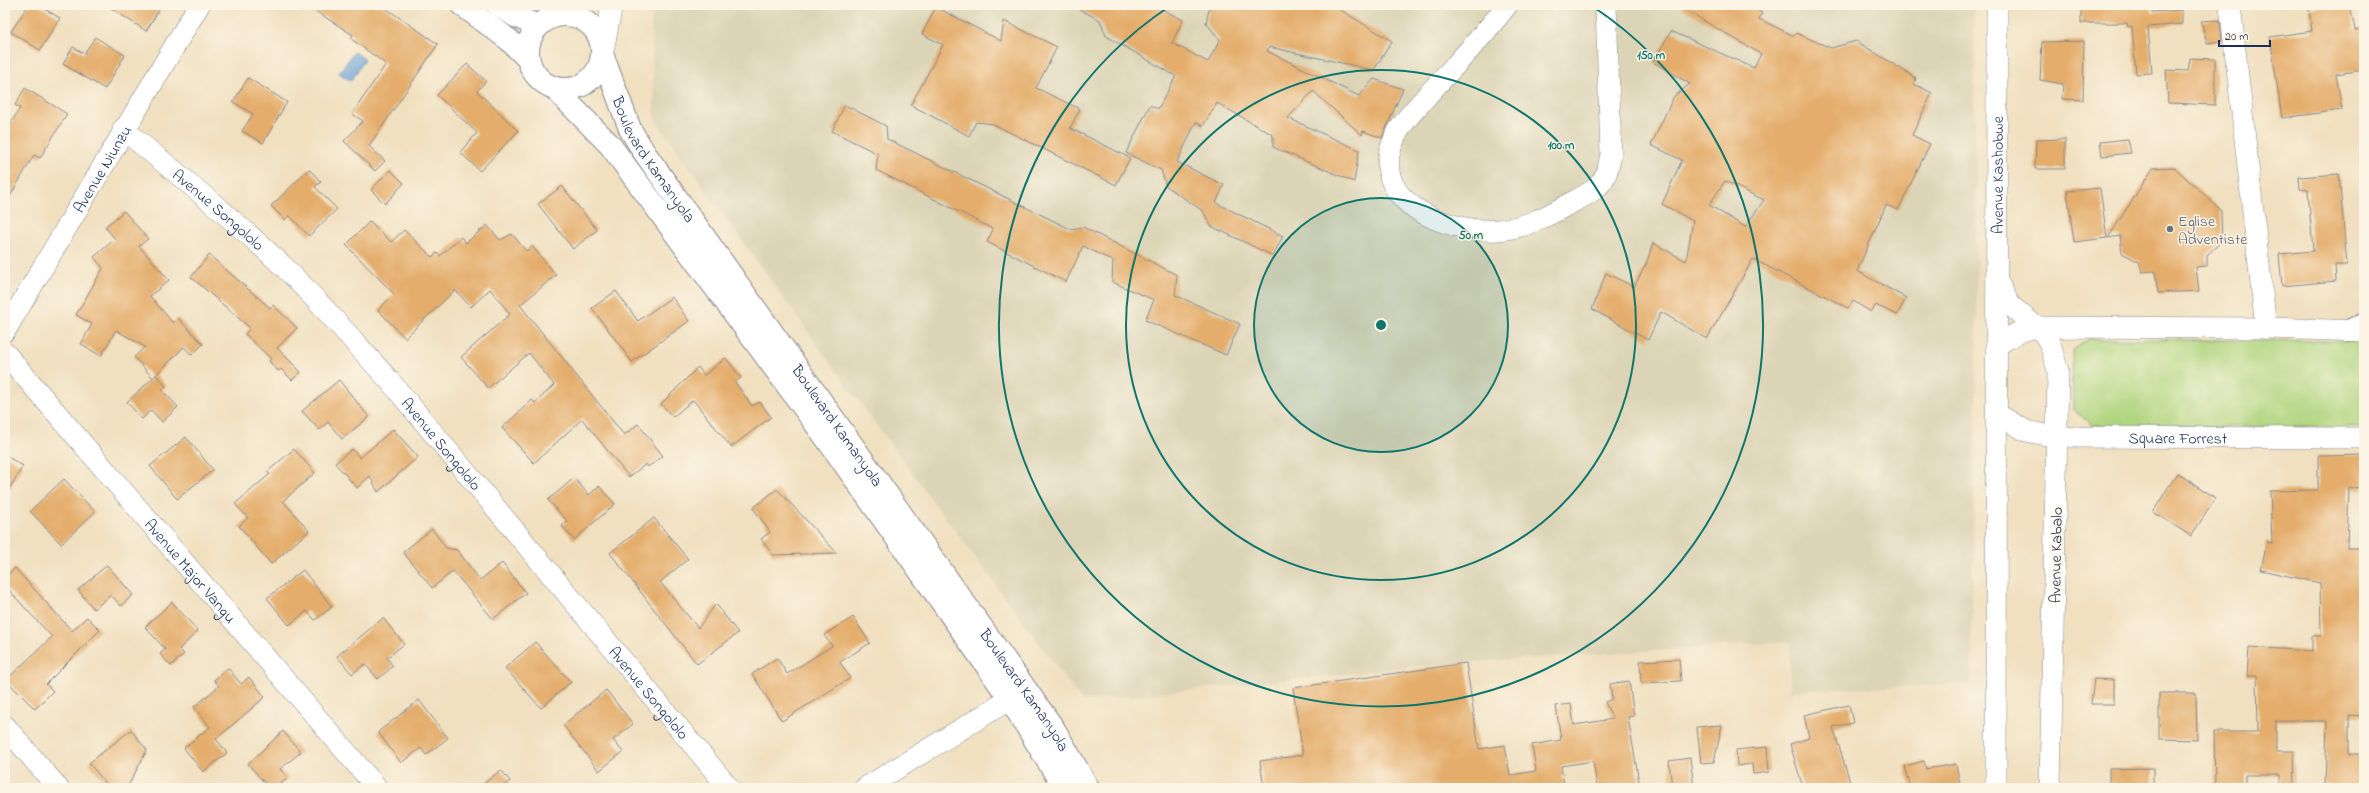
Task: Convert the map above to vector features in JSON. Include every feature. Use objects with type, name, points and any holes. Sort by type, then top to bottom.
[{"type":"main road","points":[[462,5],[509,40],[528,59],[537,77],[554,88],[569,89],[590,80],[598,69],[602,53],[598,35],[591,26],[568,10],[538,26],[530,39],[528,59]]},
{"type":"main road","points":[[498,5],[515,16],[538,26]]},
{"type":"main road","name":"Boulevard Kamanyola","points":[[602,53],[630,130],[781,361],[1018,694],[1064,788]]},
{"type":"main road","name":"Boulevard Kamanyola","points":[[554,88],[610,145],[781,361]]},
{"type":"main road","name":"Boulevard Kamanyola","points":[[1018,694],[1054,729],[1088,788]]},
{"type":"street","name":"Avenue Niunzu","points":[[5,331],[123,129],[199,5]]},
{"type":"street","points":[[602,53],[612,5]]},
{"type":"street","points":[[1507,5],[1485,35],[1406,120],[1393,141],[1388,160],[1389,174],[1394,189],[1410,205],[1451,225],[1471,230],[1498,230],[1524,226],[1599,188],[1608,172],[1611,154],[1606,5]]},
{"type":"street","name":"Avenue Kashobwe","points":[[1997,5],[1997,345]]},
{"type":"street","points":[[2230,5],[2266,328]]},
{"type":"street","name":"Avenue Songololo","points":[[123,129],[207,198],[285,268],[348,335],[389,380],[729,788]]},
{"type":"street","name":"Avenue Kabalo","points":[[1997,281],[2003,295],[2010,305],[2038,327],[2050,344],[2058,371],[2050,788]]},
{"type":"street","points":[[1996,788],[1997,345],[2019,332],[2038,327],[2360,328]]},
{"type":"street","name":"Avenue Major Vangu","points":[[5,354],[377,788]]},
{"type":"street","name":"Square Forrest","points":[[1997,414],[2026,431],[2057,437],[2364,438]]},
{"type":"street","points":[[865,788],[1018,694]]},
{"type":"street","points":[[5,726],[58,788]]},
{"type":"shaded area","points":[[655,5],[1974,5],[1977,319],[1971,684],[1790,691],[1790,642],[1442,664],[1082,701],[826,357],[655,119],[651,23]]},
{"type":"green space","points":[[2089,339],[2364,341],[2364,428],[2091,425],[2073,408],[2072,350]]},
{"type":"water","points":[[354,52],[365,59],[351,81],[339,73]]},
{"type":"building","points":[[28,5],[38,5],[60,18],[40,50],[11,32]]},
{"type":"building","points":[[106,5],[162,5],[146,31]]},
{"type":"building","points":[[306,5],[381,5],[438,44],[369,146],[385,161],[375,171],[344,141],[363,121],[352,114],[386,64],[351,39],[353,35]]},
{"type":"building","points":[[1071,5],[1154,5],[1183,20],[1172,43],[1208,62],[1220,40],[1206,23],[1210,5],[1332,5],[1392,41],[1374,70],[1269,47],[1267,51],[1359,96],[1374,79],[1403,89],[1382,138],[1363,131],[1362,135],[1313,91],[1288,118],[1359,150],[1354,182],[1273,147],[1273,135],[1217,103],[1203,126],[1196,122],[1177,162],[1224,185],[1216,203],[1283,236],[1273,256],[1211,226],[1203,211],[1166,186],[1161,170],[1126,153],[1150,105],[1158,109],[1176,76],[1106,36],[1100,20]]},
{"type":"building","points":[[1677,5],[1747,5],[1762,13],[1759,19],[1794,36],[1796,33],[1831,48],[1856,41],[1916,78],[1914,84],[1932,93],[1912,135],[1930,144],[1898,210],[1886,205],[1857,271],[1906,298],[1897,315],[1876,305],[1871,312],[1853,301],[1848,308],[1753,259],[1707,339],[1661,312],[1648,340],[1592,309],[1606,273],[1634,287],[1646,264],[1653,243],[1686,261],[1693,221],[1662,204],[1682,160],[1651,145],[1674,96],[1690,84],[1653,62],[1671,31],[1754,68],[1761,54]],"holes":[[[1725,181],[1764,200],[1745,227],[1709,205]]]},
{"type":"building","points":[[2081,5],[2151,5],[2152,12],[2182,10],[2182,24],[2148,27],[2152,73],[2136,74],[2132,26],[2128,27],[2127,23],[2081,23]]},
{"type":"building","points":[[2326,5],[2350,5],[2355,30],[2364,28],[2364,70],[2336,74],[2342,110],[2282,118],[2270,37],[2312,31],[2309,9]]},
{"type":"building","points":[[936,7],[1001,41],[1004,21],[1057,47],[1036,88],[1080,109],[1070,128],[1130,158],[1116,185],[993,124],[976,122],[969,136],[911,105],[943,45],[922,34]]},
{"type":"building","points":[[2220,20],[2222,41],[2207,43],[2201,21]]},
{"type":"building","points":[[95,37],[125,55],[105,89],[63,64],[73,47],[84,54]]},
{"type":"building","points":[[2084,41],[2083,100],[2062,99],[2063,84],[2040,80],[2042,42]]},
{"type":"building","points":[[2190,58],[2215,59],[2215,105],[2168,103],[2166,70],[2188,71]]},
{"type":"building","points":[[467,64],[486,81],[477,91],[518,131],[480,171],[460,152],[477,133],[437,95]]},
{"type":"building","points":[[248,78],[287,102],[263,143],[242,131],[253,114],[233,102]]},
{"type":"building","points":[[25,88],[67,114],[40,158],[34,155],[5,205],[5,133],[20,108],[15,105]]},
{"type":"building","points":[[845,105],[886,126],[887,139],[1070,229],[1083,227],[1177,275],[1175,295],[1240,324],[1226,355],[1145,320],[1154,300],[1112,282],[1113,261],[1083,246],[1066,282],[987,242],[993,229],[876,170],[878,154],[832,131]]},
{"type":"building","points":[[2065,139],[2065,169],[2035,169],[2036,140]]},
{"type":"building","points":[[2128,139],[2131,153],[2102,156],[2100,142]]},
{"type":"building","points":[[2174,167],[2221,210],[2222,241],[2207,255],[2207,266],[2196,267],[2199,291],[2158,293],[2155,271],[2142,272],[2139,262],[2122,253],[2120,236],[2108,238],[2153,168]]},
{"type":"building","points":[[309,169],[321,182],[315,187],[337,209],[309,236],[289,215],[285,220],[271,206]]},
{"type":"building","points":[[390,170],[404,183],[385,204],[371,190]]},
{"type":"building","points":[[2339,174],[2347,265],[2335,265],[2336,281],[2282,286],[2279,254],[2313,251],[2308,190],[2300,189],[2299,177]]},
{"type":"building","points":[[562,186],[597,230],[573,249],[538,204]]},
{"type":"building","points":[[2100,188],[2107,238],[2074,242],[2067,191]]},
{"type":"building","points":[[124,211],[148,239],[139,246],[169,280],[150,296],[173,323],[178,318],[203,344],[192,355],[184,347],[153,378],[134,357],[145,347],[116,330],[101,356],[81,344],[92,324],[76,315],[103,268],[94,257],[115,239],[105,227]]},
{"type":"building","points":[[370,221],[391,242],[404,230],[432,257],[437,253],[440,256],[461,237],[466,243],[487,225],[500,240],[512,234],[526,251],[532,246],[556,275],[520,305],[624,435],[638,424],[663,456],[648,467],[646,464],[629,477],[582,419],[534,463],[502,428],[532,400],[535,403],[554,385],[529,353],[488,388],[461,357],[510,314],[490,289],[471,307],[455,290],[405,338],[378,310],[394,294],[346,245]]},
{"type":"building","points":[[209,255],[270,308],[273,305],[297,328],[277,348],[301,372],[292,380],[281,369],[278,371],[269,361],[271,359],[245,334],[250,328],[191,277]]},
{"type":"building","points":[[616,291],[638,321],[672,297],[689,321],[632,362],[592,308]]},
{"type":"building","points":[[726,358],[741,378],[735,382],[752,406],[760,402],[771,417],[731,447],[693,400],[673,417],[661,404],[698,367],[704,375]]},
{"type":"building","points":[[156,375],[166,386],[162,390],[178,407],[162,422],[151,410],[142,419],[127,402]]},
{"type":"building","points":[[339,380],[369,417],[342,439],[328,422],[319,430],[302,411]]},
{"type":"building","points":[[393,429],[418,457],[378,492],[370,476],[357,488],[335,463],[352,449],[360,458]]},
{"type":"building","points":[[186,437],[213,470],[177,499],[150,466]]},
{"type":"building","points":[[294,449],[315,473],[283,501],[309,531],[271,564],[239,526],[248,518],[235,504],[270,474],[267,472]]},
{"type":"building","points":[[5,455],[23,466],[5,496]]},
{"type":"building","points":[[2364,455],[2364,490],[2349,487],[2347,548],[2364,548],[2364,716],[2349,715],[2349,754],[2364,754],[2364,788],[2325,786],[2327,721],[2276,721],[2276,751],[2294,751],[2295,788],[2280,788],[2280,775],[2245,775],[2245,786],[2215,785],[2214,732],[2258,732],[2257,676],[2247,676],[2249,647],[2312,651],[2312,636],[2321,636],[2320,583],[2261,570],[2267,542],[2272,543],[2270,491],[2318,490],[2318,456]]},
{"type":"building","points":[[2177,473],[2216,498],[2191,536],[2153,512]]},
{"type":"building","points":[[574,478],[589,495],[599,486],[615,504],[574,540],[562,526],[567,521],[548,500]]},
{"type":"building","points":[[64,479],[95,512],[61,544],[30,511]]},
{"type":"building","points":[[777,489],[837,553],[773,555],[761,539],[770,532],[753,508]]},
{"type":"building","points":[[654,518],[688,559],[660,582],[698,628],[716,604],[738,633],[697,664],[610,553]]},
{"type":"building","points":[[432,529],[446,548],[457,550],[480,580],[502,563],[526,593],[493,619],[453,571],[432,588],[403,552]]},
{"type":"building","points":[[107,565],[133,595],[121,606],[111,595],[94,609],[78,590]]},
{"type":"building","points":[[15,568],[72,631],[87,617],[100,630],[46,684],[53,691],[35,709],[6,680],[52,637],[5,586],[5,577]]},
{"type":"building","points":[[303,570],[332,607],[315,620],[307,611],[289,625],[267,598]]},
{"type":"building","points":[[172,602],[198,631],[179,649],[184,654],[171,666],[160,654],[165,649],[145,627]]},
{"type":"building","points":[[853,617],[870,643],[840,662],[850,678],[782,721],[752,674],[777,658],[787,674],[832,646],[824,635]]},
{"type":"building","points":[[383,618],[404,644],[387,658],[393,666],[378,679],[365,664],[352,674],[337,656]]},
{"type":"building","points":[[535,642],[571,682],[541,708],[505,668]]},
{"type":"building","points":[[1679,659],[1681,681],[1641,683],[1640,661]]},
{"type":"building","points":[[1466,663],[1479,749],[1505,745],[1510,775],[1536,771],[1532,745],[1561,740],[1556,706],[1571,704],[1574,725],[1613,719],[1605,702],[1612,699],[1610,684],[1629,681],[1634,716],[1628,717],[1640,788],[1597,788],[1593,761],[1561,766],[1564,785],[1547,788],[1264,788],[1260,761],[1303,755],[1293,688]]},
{"type":"building","points":[[228,668],[241,684],[249,677],[265,697],[216,739],[227,753],[203,772],[184,748],[210,727],[194,707],[219,686],[214,680]]},
{"type":"building","points":[[2094,679],[2114,680],[2114,704],[2091,704]]},
{"type":"building","points":[[606,690],[633,724],[613,740],[623,752],[599,771],[563,725]]},
{"type":"building","points":[[2159,693],[2196,693],[2197,740],[2159,739]]},
{"type":"building","points":[[419,700],[448,738],[426,755],[421,748],[401,763],[378,732]]},
{"type":"building","points":[[1849,705],[1853,723],[1833,727],[1852,788],[1803,788],[1790,744],[1809,738],[1804,715]]},
{"type":"building","points":[[1722,725],[1714,762],[1701,763],[1697,727]]},
{"type":"building","points":[[131,730],[147,750],[127,788],[110,788],[89,763]]},
{"type":"building","points":[[283,731],[301,752],[280,769],[288,778],[276,788],[269,788],[248,764]]},
{"type":"building","points":[[1767,747],[1769,772],[1753,774],[1752,764],[1737,766],[1736,750]]},
{"type":"building","points":[[1690,758],[1694,788],[1672,788],[1669,761]]},
{"type":"building","points":[[1924,761],[1926,769],[1956,764],[1961,788],[1911,788],[1905,766]]},
{"type":"building","points":[[2153,768],[2153,788],[2109,788],[2109,769]]},
{"type":"building","points":[[501,770],[510,781],[502,788],[478,788]]},
{"type":"place","name":"Eglise Adventiste","points":[[2170,229]]}]
